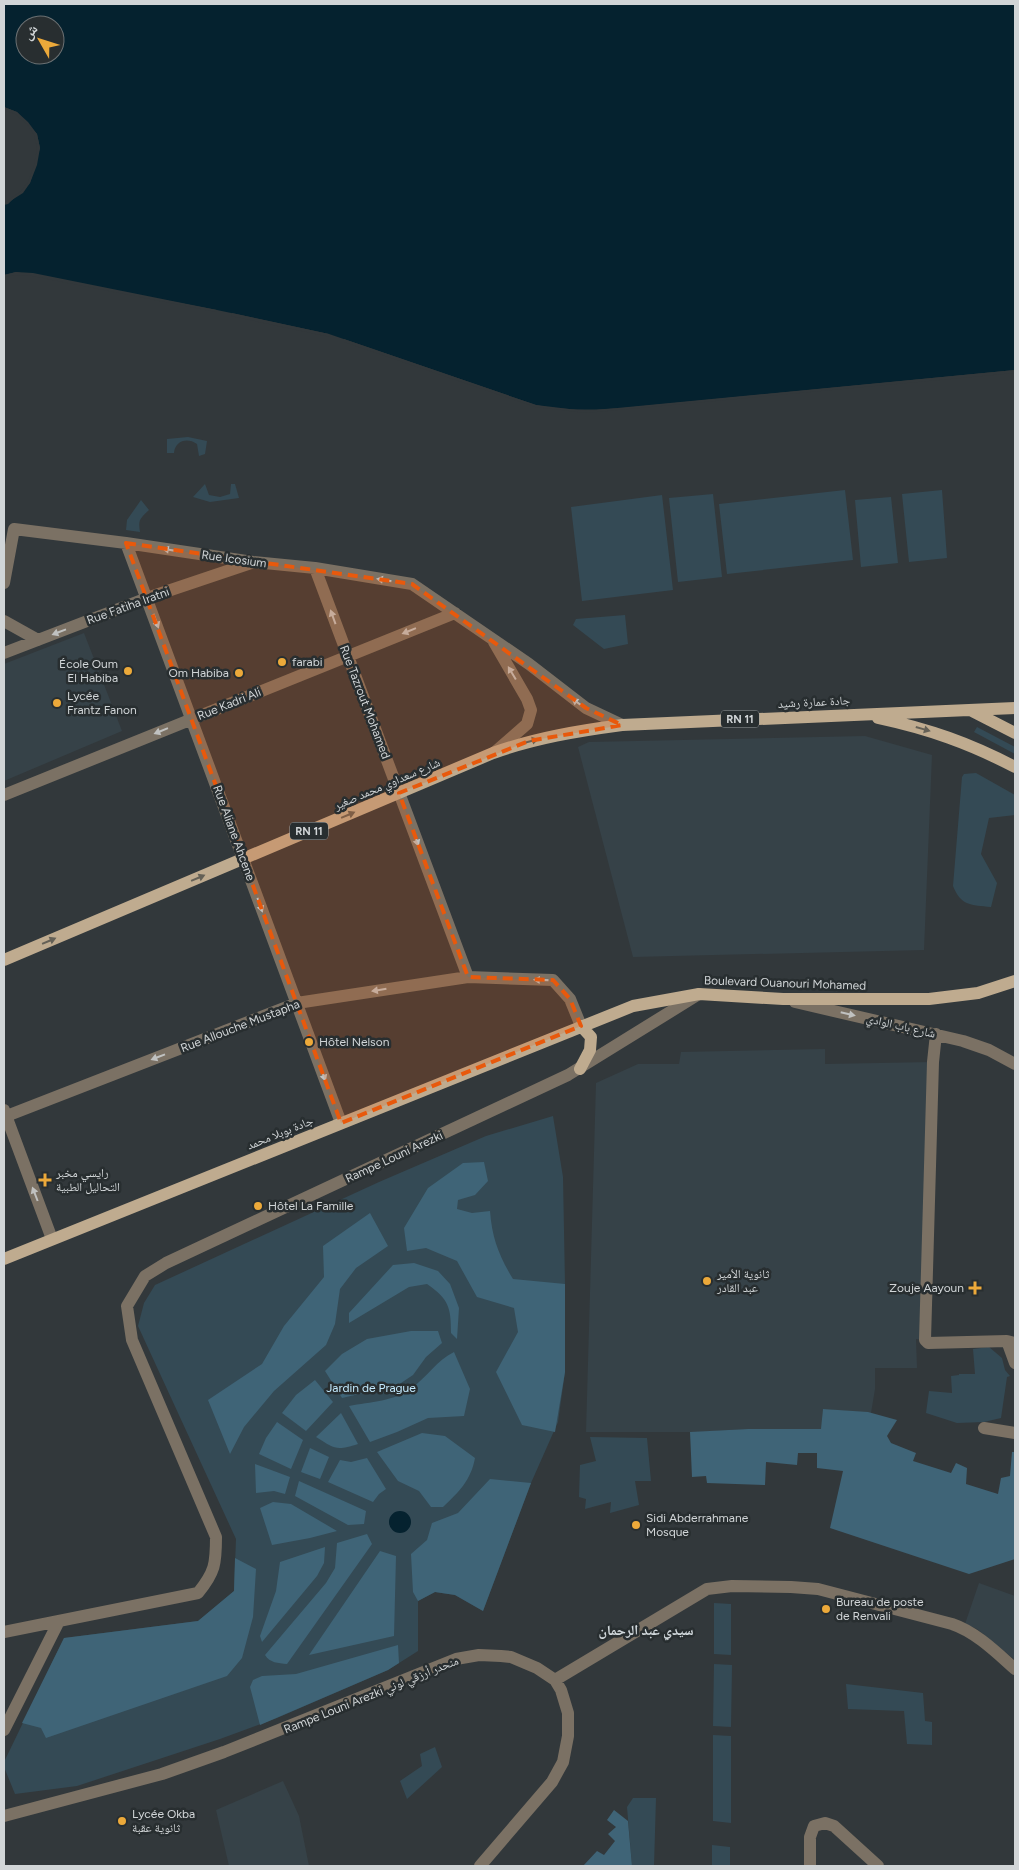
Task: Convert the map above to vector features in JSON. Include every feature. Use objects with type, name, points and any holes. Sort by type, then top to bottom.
[{"type":"main road","name":"RN 11","points":[[859,714],[1015,708]]},
{"type":"main road","points":[[970,710],[1015,733]]},
{"type":"main road","name":"جادة عمارة رشيد","points":[[622,725],[859,714]]},
{"type":"main road","points":[[859,714],[908,724],[952,737],[1015,767]]},
{"type":"main road","name":"شارع سعداوي محمد صغير","points":[[4,960],[493,754],[529,741],[560,734],[622,725]]},
{"type":"main road","name":"Boulevard Ouanouri Mohamed","points":[[567,1032],[633,1006],[699,994],[783,999],[929,999],[978,993],[1015,981]]},
{"type":"main road","points":[[580,1069],[590,1050],[591,1037],[581,1026]]},
{"type":"main road","name":"جادة بوبلا محمد","points":[[4,1259],[567,1032]]},
{"type":"street","name":"Rue Icosium","points":[[4,583],[14,529],[253,562],[315,568],[412,584],[529,664],[586,708],[622,725]]},
{"type":"street","name":"Rue Aliane Ahcene","points":[[126,543],[148,598],[341,1123]]},
{"type":"street","name":"Rue Fatiha Iratni","points":[[4,653],[148,598],[253,562]]},
{"type":"street","name":"Rue Tazrout Mohamed","points":[[315,568],[468,977]]},
{"type":"street","name":"Rue Kadri Ali","points":[[4,795],[455,613]]},
{"type":"street","points":[[4,621],[38,640]]},
{"type":"street","name":"Rue Icosium","points":[[492,640],[527,699],[531,710],[527,724],[493,754]]},
{"type":"street","name":"Rue Allouche Mustapha","points":[[5,1115],[296,1003],[468,977],[553,980],[570,999],[581,1026]]},
{"type":"street","name":"Rampe Louni Arezki","points":[[59,1621],[198,1593],[210,1579],[216,1563],[216,1537],[132,1340],[127,1306],[146,1276],[166,1263],[580,1069],[699,994]]},
{"type":"street","name":"شارع باب الوادي","points":[[783,999],[936,1034],[989,1050],[1015,1064]]},
{"type":"street","points":[[936,1034],[932,1062],[925,1340],[928,1343],[1011,1342],[1015,1363]]},
{"type":"street","points":[[5,1115],[52,1239]]},
{"type":"street","points":[[984,1428],[1015,1433]]},
{"type":"street","points":[[480,1866],[552,1782],[563,1762],[568,1736],[568,1713],[561,1690],[555,1680],[707,1589],[732,1586],[818,1589],[952,1624],[977,1637],[1015,1670]]},
{"type":"street","points":[[4,1632],[59,1621]]},
{"type":"street","points":[[4,1730],[59,1621]]},
{"type":"street","name":"Rampe Louni Arezki منحدر أرزقي لوني","points":[[4,1816],[162,1774],[216,1756],[456,1660],[479,1655],[511,1658],[537,1668],[555,1680]]},
{"type":"street","points":[[810,1866],[810,1837],[814,1826],[825,1823],[834,1826],[878,1866]]},
{"type":"highlighted area","points":[[126,543],[412,584],[586,708],[622,725],[529,741],[399,793],[468,977],[553,980],[570,999],[581,1026],[341,1123]]},
{"type":"shaded area","points":[[4,4],[1015,4],[1015,370],[623,408],[590,410],[558,408],[536,405],[329,334],[217,310],[16,272],[4,275],[4,205],[8,204],[30,183],[40,148],[37,134],[17,112],[4,107]]},
{"type":"shaded area","name":"Lycée Frantz Fanon","points":[[84,633],[122,731],[4,781],[4,664]]},
{"type":"shaded area","points":[[865,736],[932,755],[924,950],[633,957],[578,747],[589,742]]},
{"type":"shaded area","name":"ثانوية الأمير عبد القادر","points":[[825,1049],[825,1064],[933,1062],[925,1340],[916,1339],[917,1368],[875,1368],[875,1389],[871,1413],[823,1409],[822,1429],[586,1432],[596,1083],[638,1064],[679,1064],[681,1052]]},
{"type":"shaded area","points":[[396,1511],[404,1511],[411,1518],[411,1526],[404,1533],[396,1533],[389,1526],[389,1518]]},
{"type":"shaded area","points":[[979,1583],[1015,1596],[1015,1660],[977,1629],[965,1624]]},
{"type":"shaded area","points":[[283,1781],[299,1816],[309,1866],[229,1866],[216,1810]]},
{"type":"green space","points":[[188,437],[207,441],[205,454],[199,456],[197,444],[189,441],[179,443],[174,453],[167,453],[167,439]]},
{"type":"green space","points":[[205,484],[209,495],[220,497],[230,494],[231,484],[235,484],[239,498],[210,502],[193,497]]},
{"type":"green space","points":[[845,490],[853,560],[727,574],[719,504]]},
{"type":"green space","points":[[942,490],[947,558],[909,562],[902,494]]},
{"type":"green space","points":[[713,494],[722,577],[678,582],[669,498]]},
{"type":"green space","points":[[662,495],[673,590],[582,601],[571,507]]},
{"type":"green space","points":[[891,497],[898,563],[861,567],[855,500]]},
{"type":"green space","points":[[141,500],[149,510],[140,520],[140,532],[126,530],[127,520]]},
{"type":"green space","points":[[625,615],[628,644],[604,649],[573,625],[576,619]]},
{"type":"green space","points":[[977,727],[1015,747],[1015,754],[974,732]]},
{"type":"green space","points":[[976,773],[1015,795],[1015,815],[989,818],[981,854],[997,883],[991,907],[978,906],[963,901],[953,886],[962,777],[964,774]]},
{"type":"green space","name":"Jardin de Prague","points":[[553,1116],[563,1177],[565,1284],[565,1372],[558,1422],[531,1483],[483,1611],[455,1595],[435,1592],[418,1601],[418,1651],[388,1670],[277,1718],[220,1739],[77,1786],[15,1794],[4,1767],[4,1762],[64,1638],[198,1621],[234,1591],[236,1539],[138,1326],[144,1303],[155,1285],[379,1182],[486,1136]]},
{"type":"green space","points":[[484,1162],[488,1181],[475,1195],[458,1200],[457,1209],[472,1213],[490,1211],[492,1230],[497,1246],[513,1279],[565,1284],[565,1372],[555,1432],[522,1425],[496,1372],[518,1332],[514,1308],[477,1297],[457,1261],[426,1248],[407,1251],[404,1228],[428,1188],[463,1163]]},
{"type":"green space","points":[[370,1213],[388,1246],[356,1268],[340,1289],[335,1324],[326,1345],[274,1391],[244,1427],[230,1454],[208,1400],[262,1364],[284,1326],[324,1277],[323,1246]]},
{"type":"green space","points":[[414,1263],[438,1271],[450,1284],[459,1308],[457,1339],[451,1333],[447,1305],[440,1294],[427,1284],[409,1287],[349,1323],[349,1313],[393,1265]]},
{"type":"green space","points":[[411,1331],[438,1331],[442,1343],[426,1357],[413,1375],[398,1385],[342,1398],[325,1371],[342,1354],[367,1339]]},
{"type":"green space","points":[[989,1347],[1002,1358],[1005,1370],[1010,1376],[1007,1377],[1001,1418],[984,1422],[957,1423],[926,1413],[929,1391],[952,1393],[951,1376],[975,1374],[973,1349]]},
{"type":"green space","points":[[454,1352],[470,1389],[464,1416],[428,1418],[370,1442],[349,1406],[398,1396],[412,1388],[442,1359]]},
{"type":"green space","points":[[315,1380],[333,1402],[306,1431],[282,1413],[296,1395]]},
{"type":"green space","points":[[823,1409],[868,1412],[897,1420],[887,1436],[891,1443],[916,1453],[913,1461],[951,1473],[956,1463],[967,1468],[966,1484],[998,1494],[1001,1478],[1010,1476],[1012,1452],[1015,1452],[1015,1559],[969,1574],[830,1528],[843,1471],[817,1468],[817,1453],[798,1453],[797,1465],[766,1462],[765,1485],[707,1483],[706,1476],[692,1477],[690,1432],[748,1429],[821,1429]]},
{"type":"green space","points":[[341,1413],[358,1444],[345,1448],[336,1448],[316,1437]]},
{"type":"green space","points":[[277,1422],[303,1440],[291,1469],[259,1454],[266,1438]]},
{"type":"green space","points":[[422,1433],[445,1436],[475,1458],[471,1473],[464,1485],[443,1507],[431,1507],[419,1491],[398,1481],[377,1452]]},
{"type":"green space","points":[[590,1437],[647,1438],[651,1481],[635,1481],[639,1505],[610,1513],[611,1502],[585,1509],[586,1499],[579,1497],[580,1465],[596,1461]]},
{"type":"green space","points":[[310,1448],[329,1457],[320,1479],[301,1472]]},
{"type":"green space","points":[[367,1458],[386,1489],[373,1502],[328,1482],[340,1460],[351,1462]]},
{"type":"green space","points":[[255,1464],[290,1477],[285,1494],[274,1491],[256,1493]]},
{"type":"green space","points":[[490,1479],[531,1483],[483,1611],[455,1595],[435,1592],[418,1601],[413,1592],[411,1554],[427,1540],[432,1523],[458,1513]]},
{"type":"green space","points":[[299,1481],[366,1511],[364,1524],[348,1525],[295,1496]]},
{"type":"green space","points":[[273,1502],[291,1504],[337,1531],[272,1545],[260,1508]]},
{"type":"green space","points":[[367,1534],[372,1544],[287,1664],[269,1660],[265,1655],[326,1583],[335,1568],[337,1543]]},
{"type":"green space","points":[[325,1547],[324,1563],[317,1576],[262,1642],[260,1636],[276,1591],[280,1562]]},
{"type":"green space","points":[[380,1551],[396,1556],[394,1636],[309,1655]]},
{"type":"green space","points":[[235,1558],[256,1569],[253,1617],[242,1658],[227,1676],[46,1738],[41,1728],[22,1723],[64,1638],[198,1621],[234,1591]]},
{"type":"green space","points":[[714,1603],[731,1604],[731,1655],[714,1654]]},
{"type":"green space","points":[[398,1645],[399,1663],[388,1670],[260,1725],[250,1687],[253,1680],[262,1676],[296,1674]]},
{"type":"green space","points":[[714,1664],[732,1665],[731,1727],[713,1726]]},
{"type":"green space","points":[[846,1684],[923,1693],[925,1721],[932,1722],[932,1745],[907,1744],[904,1711],[848,1709]]},
{"type":"green space","points":[[713,1735],[731,1736],[731,1823],[713,1821]]},
{"type":"green space","points":[[435,1747],[442,1767],[407,1799],[400,1781],[422,1766],[420,1754]]},
{"type":"green space","points":[[633,1798],[656,1798],[654,1866],[632,1866],[627,1807]]},
{"type":"green space","points":[[614,1810],[628,1821],[632,1866],[583,1866],[597,1851],[604,1855],[615,1841],[608,1834],[616,1827],[607,1820]]},
{"type":"green space","points":[[712,1845],[730,1847],[730,1866],[712,1866]]},
{"type":"pier","points":[[4,107],[17,112],[28,122],[37,134],[40,148],[37,165],[30,183],[23,193],[4,205],[4,203],[21,191],[28,182],[37,148],[34,135],[27,124],[15,114],[4,110]]},
{"type":"pier","points":[[16,272],[33,273],[217,310],[216,312],[32,276],[16,275],[4,277],[4,275]]},
{"type":"pier","points":[[232,313],[329,334],[330,337],[231,316]]},
{"type":"pier","points":[[344,339],[536,405],[586,411],[1015,370],[1015,373],[586,413],[535,407],[344,342]]},
{"type":"place","name":"farabi","points":[[282,662]]},
{"type":"place","name":"École Oum El Habiba","points":[[128,671]]},
{"type":"place","name":"Om Habiba","points":[[239,673]]},
{"type":"place","name":"Lycée Frantz Fanon","points":[[57,703]]},
{"type":"place","name":"Hôtel Nelson","points":[[309,1042]]},
{"type":"place","name":"رايسي مخبر التحاليل الطبية","points":[[45,1180]]},
{"type":"place","name":"Hôtel La Famille","points":[[258,1206]]},
{"type":"place","name":"ثانوية الأمير عبد القادر","points":[[707,1281]]},
{"type":"place","name":"Zouje Aayoun","points":[[975,1288]]},
{"type":"place","name":"Sidi Abderrahmane Mosque","points":[[636,1525]]},
{"type":"place","name":"Bureau de poste de Renvali","points":[[826,1609]]},
{"type":"place","name":"Lycée Okba ثانوية عقبة","points":[[122,1821]]},
{"type":"district","name":"سيدي عبد الرحمان","points":[[646,1630]]}]
